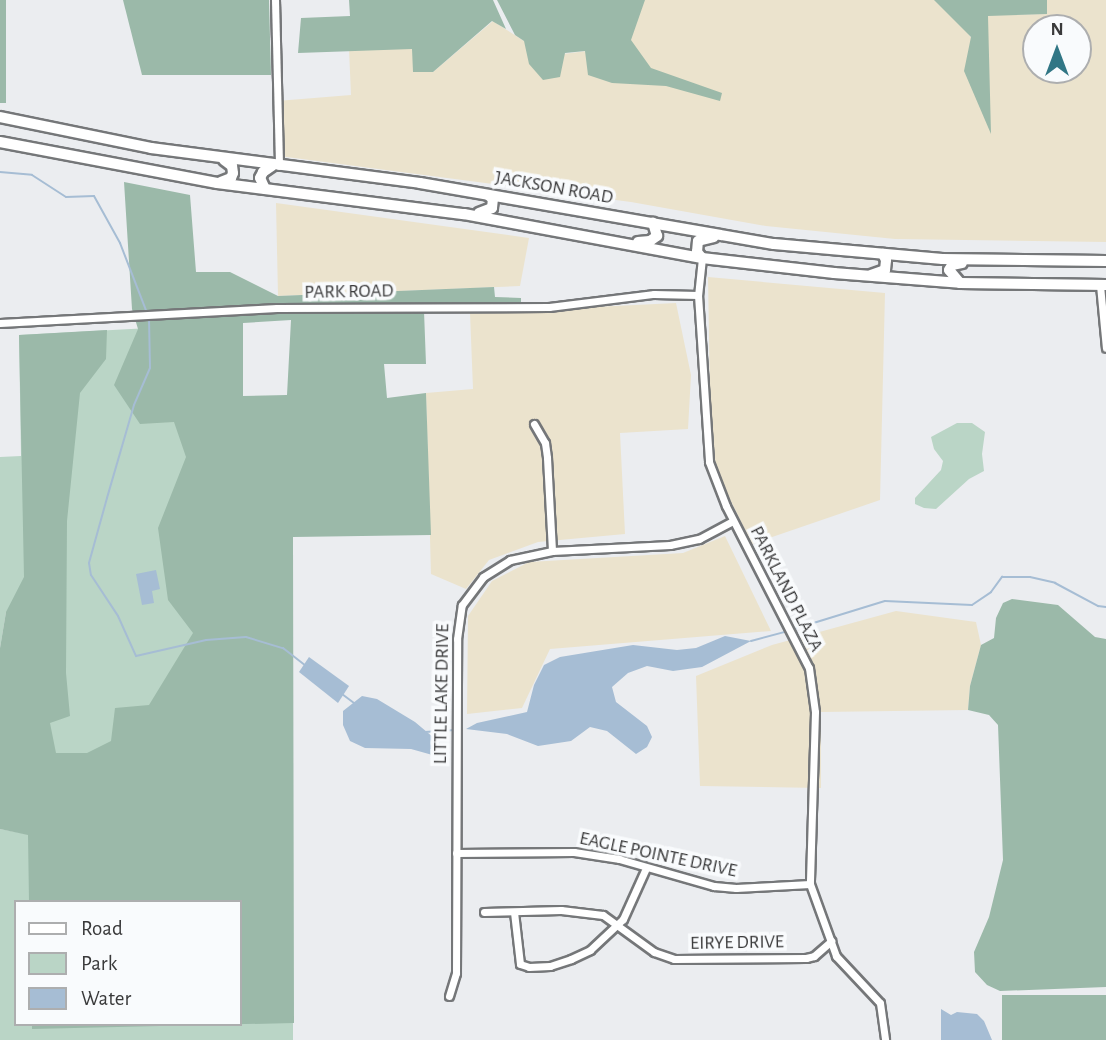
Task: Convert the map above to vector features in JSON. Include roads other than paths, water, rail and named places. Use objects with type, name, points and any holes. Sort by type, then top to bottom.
[{"type":"main road","name":"JACKSON ROAD","points":[[2,118],[222,159],[488,195],[774,244],[987,261],[1106,261]]},
{"type":"main road","name":"JACKSON ROAD","points":[[0,142],[217,183],[464,214],[702,258],[960,283],[1103,285]]},
{"type":"main road","points":[[217,183],[231,178],[233,173],[232,166],[222,159]]},
{"type":"main road","points":[[265,189],[260,178],[263,172],[276,166]]},
{"type":"main road","points":[[464,214],[489,211],[493,205],[488,195]]},
{"type":"main road","points":[[617,242],[654,240],[658,233],[653,223]]},
{"type":"main road","points":[[702,258],[697,252],[698,240],[729,236]]},
{"type":"main road","points":[[867,276],[884,270],[886,260],[883,254]]},
{"type":"main road","points":[[960,283],[950,274],[952,265],[987,261]]},
{"type":"street","points":[[275,0],[276,166]]},
{"type":"street","name":"PARKLAND PLAZA","points":[[702,258],[698,295],[706,449],[715,482],[733,521],[809,668],[815,702],[810,884],[831,941],[848,972],[866,985],[880,1003],[885,1040]]},
{"type":"street","points":[[1103,285],[1106,348]]},
{"type":"street","name":"PARK ROAD","points":[[0,323],[277,309],[549,307],[654,294],[698,295]]},
{"type":"street","points":[[534,424],[545,443],[552,551]]},
{"type":"street","name":"LITTLE LAKE DRIVE","points":[[449,996],[456,973],[457,639],[462,605],[471,591],[497,566],[517,558],[552,551],[670,545],[699,539],[733,521]]},
{"type":"street","name":"EAGLE POINTE DRIVE","points":[[456,853],[597,854],[714,886],[736,888],[810,884]]},
{"type":"street","points":[[514,912],[520,964],[529,967],[550,965],[570,959],[590,950],[623,919],[635,895],[644,867]]},
{"type":"street","name":"EIRYE DRIVE","points":[[484,912],[586,911],[603,915],[654,953],[674,959],[806,958],[814,956],[831,941]]},
{"type":"water","points":[[156,570],[160,589],[152,591],[154,603],[142,605],[136,574]]},
{"type":"water","points":[[725,636],[751,641],[702,667],[673,671],[647,666],[628,673],[612,687],[616,702],[647,726],[652,737],[647,747],[636,754],[607,731],[590,727],[571,741],[538,746],[507,734],[466,729],[477,723],[527,712],[534,685],[544,665],[560,657],[633,645],[677,650],[696,648]]},
{"type":"water","points":[[309,657],[349,686],[338,703],[299,672]]},
{"type":"water","points":[[362,696],[377,699],[415,722],[440,743],[440,752],[436,756],[411,749],[365,748],[350,741],[343,725],[343,711]]},
{"type":"water","points":[[941,1009],[951,1015],[957,1012],[977,1014],[984,1021],[992,1040],[941,1040]]},
{"type":"waterway","points":[[0,172],[32,175],[66,197],[94,196],[120,243],[147,313]]},
{"type":"waterway","points":[[149,319],[150,368],[134,405],[107,498],[89,563],[91,575],[118,616],[136,656],[206,640],[246,637],[283,648],[305,665]]},
{"type":"waterway","points":[[794,629],[885,601],[972,605],[991,592],[1002,577],[1030,577],[1055,583],[1098,606],[1106,607]]},
{"type":"waterway","points":[[751,641],[789,631]]},
{"type":"waterway","points":[[342,694],[354,703]]},
{"type":"waterway","points":[[425,732],[455,730]]}]
